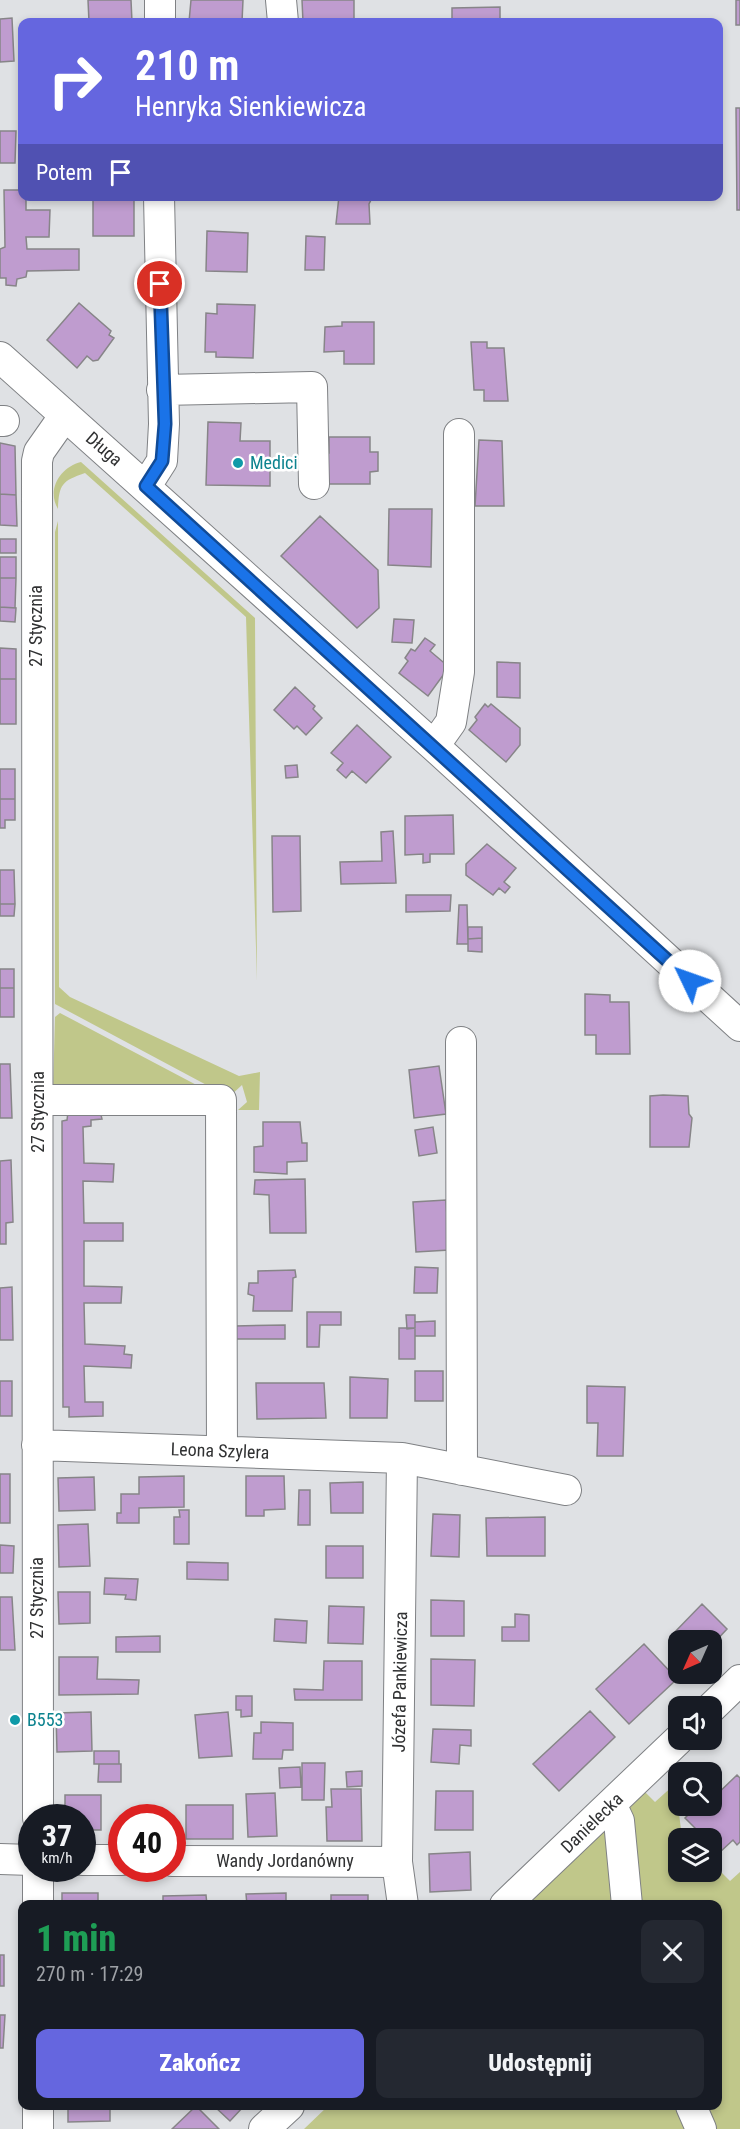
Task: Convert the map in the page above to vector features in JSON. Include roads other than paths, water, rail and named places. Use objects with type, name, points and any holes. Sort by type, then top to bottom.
[{"type":"street","points":[[160,0],[160,18]]},
{"type":"street","points":[[281,0],[283,18]]},
{"type":"street","points":[[146,486],[162,461],[165,424],[162,390],[159,201]]},
{"type":"street","name":"Długa","points":[[0,357],[434,746],[740,1026]]},
{"type":"street","points":[[162,390],[312,387],[314,484]]},
{"type":"street","name":"27 Stycznia","points":[[38,1804],[37,461],[43,446],[65,415]]},
{"type":"street","points":[[434,746],[451,722],[459,672],[459,434]]},
{"type":"street","points":[[461,1042],[462,1470]]},
{"type":"street","points":[[38,1100],[221,1100],[222,1451]]},
{"type":"street","name":"Leona Szylera","points":[[37,1445],[402,1458],[566,1490]]},
{"type":"street","name":"Józefa Pankiewicza","points":[[402,1458],[397,1862],[402,1900]]},
{"type":"street","points":[[722,1697],[740,1680]]},
{"type":"street","name":"Danielecka","points":[[510,1900],[668,1750]]},
{"type":"street","points":[[611,1804],[619,1821],[627,1900]]},
{"type":"street","points":[[0,1859],[18,1860]]},
{"type":"street","name":"Wandy Jordanówny","points":[[186,1861],[397,1862]]},
{"type":"street","points":[[38,1882],[38,1900]]},
{"type":"street","points":[[38,2110],[38,2129]]},
{"type":"street","points":[[264,2129],[285,2110]]},
{"type":"street","points":[[693,2110],[701,2129]]},
{"type":"place","name":"Medici","points":[[238,463]]},
{"type":"place","name":"B553","points":[[15,1720]]}]
